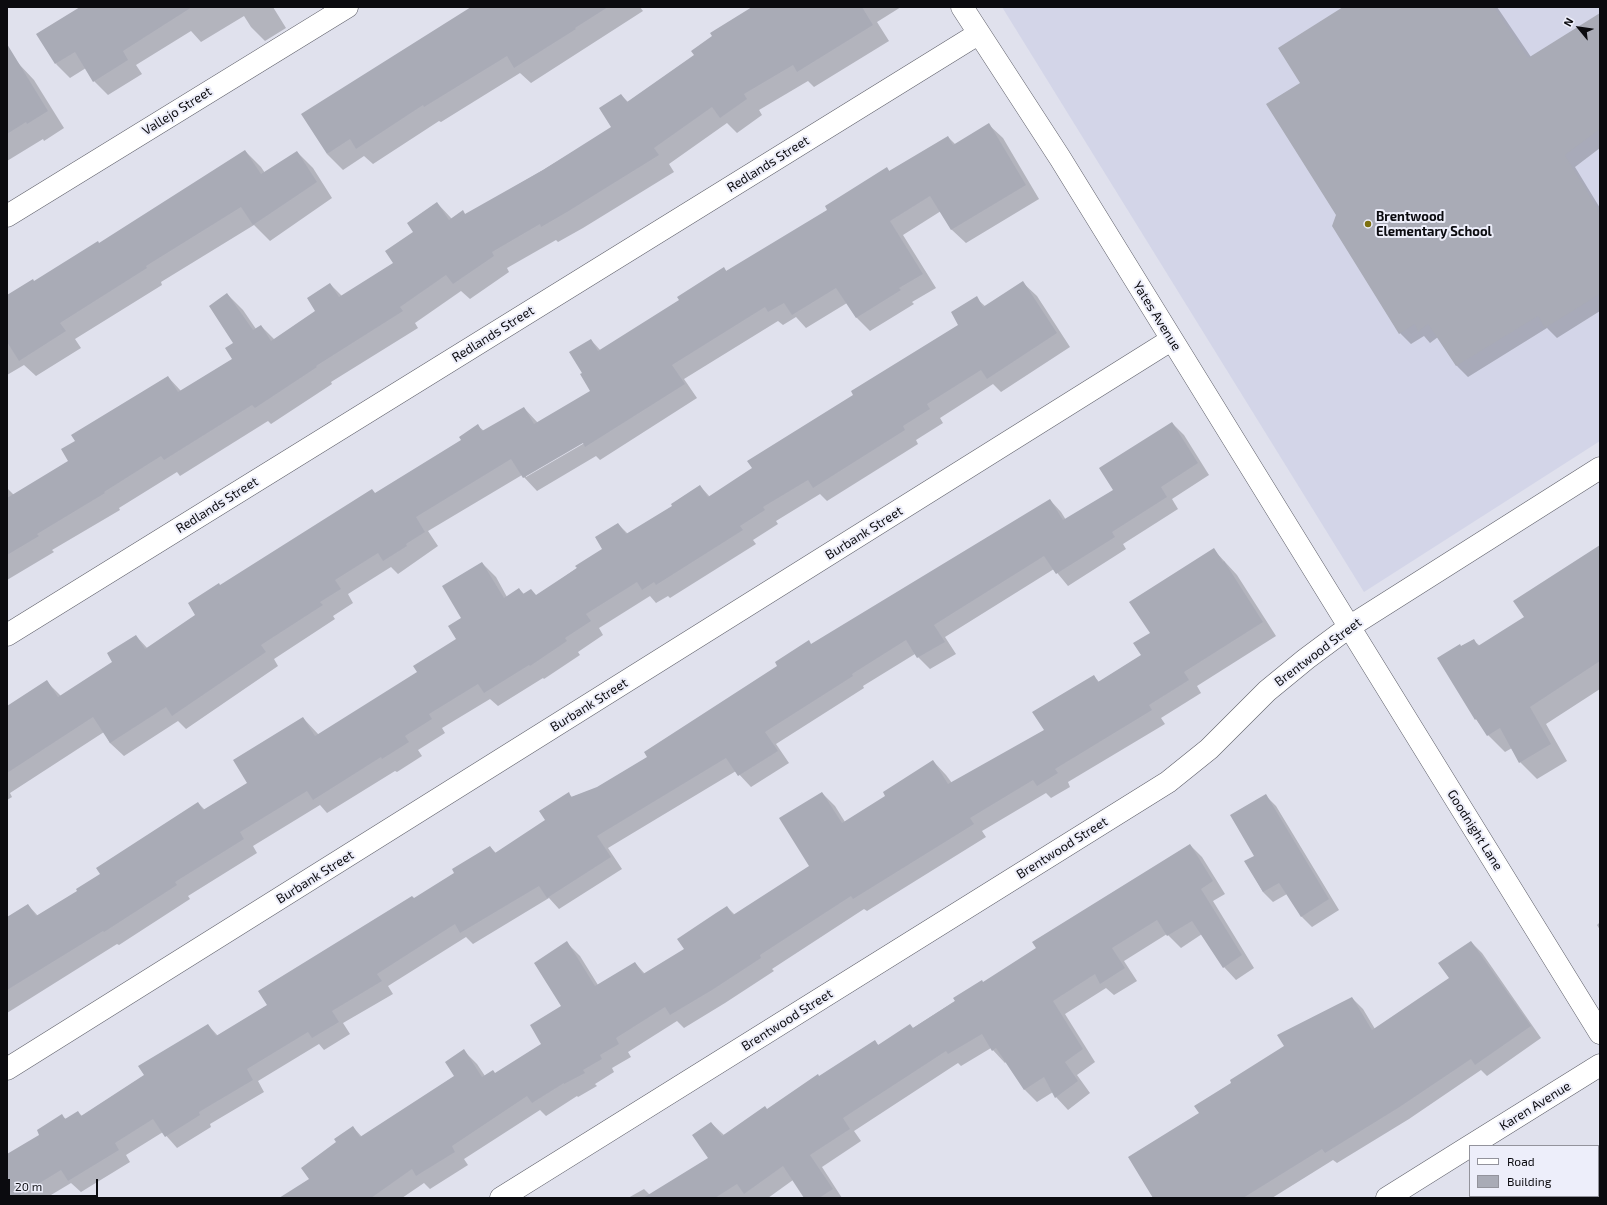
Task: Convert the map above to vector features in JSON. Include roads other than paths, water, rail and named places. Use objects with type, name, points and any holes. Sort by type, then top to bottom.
[{"type":"street","name":"Vallejo Street","points":[[7,216],[347,7]]},
{"type":"street","name":"Yates Avenue","points":[[962,7],[978,34],[1060,158],[1349,627]]},
{"type":"street","name":"Redlands Street","points":[[7,635],[978,34]]},
{"type":"street","name":"Burbank Street","points":[[7,1069],[1171,340]]},
{"type":"street","name":"Brentwood Street","points":[[501,1198],[1168,782],[1209,748],[1267,691],[1306,658],[1349,627],[1600,468]]},
{"type":"street","name":"Goodnight Lane","points":[[1349,627],[1600,1034]]},
{"type":"street","name":"Karen Avenue","points":[[1472,1145],[1600,1065]]},
{"type":"street","name":"Karen Avenue","points":[[1386,1198],[1469,1147]]},
{"type":"place","name":"Brentwood Elementary School","points":[[1368,224]]}]
